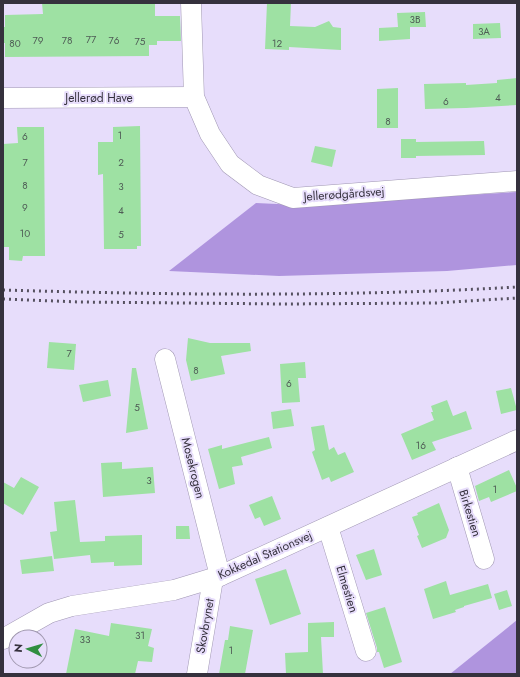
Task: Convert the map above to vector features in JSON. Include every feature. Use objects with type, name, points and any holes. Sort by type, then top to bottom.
[{"type":"street","name":"Jellerødgårdsvej","points":[[191,3],[194,97],[210,134],[230,164],[258,185],[293,198],[517,181]]},
{"type":"street","name":"Jellerød Have","points":[[3,98],[194,97]]},
{"type":"street","name":"Mosekrogen","points":[[165,359],[217,578]]},
{"type":"street","name":"Kokkedal Stationsvej","points":[[3,638],[49,613],[66,608],[174,590],[217,578],[517,440]]},
{"type":"street","name":"Birkestien","points":[[456,467],[484,559]]},
{"type":"street","name":"Elmestien","points":[[328,527],[366,651]]},
{"type":"street","name":"Skovbrynet","points":[[197,674],[217,578]]},
{"type":"shaded area","points":[[517,192],[517,265],[447,271],[279,276],[169,271],[256,203],[298,205]]},
{"type":"shaded area","points":[[517,620],[517,674],[450,674]]},
{"type":"building","points":[[42,3],[155,3],[155,16],[180,16],[181,41],[157,41],[157,45],[149,45],[149,56],[5,57],[3,27],[5,27],[5,15],[43,14]]},
{"type":"building","points":[[267,3],[291,3],[290,26],[315,27],[329,21],[333,27],[341,28],[341,50],[289,47],[289,50],[265,49]]},
{"type":"building","points":[[425,12],[426,27],[410,27],[410,39],[379,41],[379,28],[398,27],[397,13]]},
{"type":"building","points":[[500,23],[501,38],[473,39],[473,24]]},
{"type":"building","points":[[517,78],[517,105],[425,109],[424,84],[466,83],[466,85],[497,83],[497,80]]},
{"type":"building","points":[[398,88],[398,128],[377,128],[377,89]]},
{"type":"building","points":[[140,126],[141,246],[137,246],[137,249],[104,249],[103,174],[98,175],[98,142],[113,142],[113,127]]},
{"type":"building","points":[[17,127],[44,127],[45,256],[23,256],[22,261],[9,260],[9,247],[3,247],[3,144],[18,143]]},
{"type":"building","points":[[401,139],[416,139],[416,142],[484,141],[485,155],[416,156],[416,158],[401,158]]},
{"type":"building","points":[[315,146],[336,150],[332,167],[311,162]]},
{"type":"building","points":[[188,338],[210,343],[250,343],[251,351],[221,356],[225,374],[191,381],[186,360]]},
{"type":"building","points":[[49,342],[76,344],[74,370],[47,368]]},
{"type":"building","points":[[305,362],[306,378],[298,378],[300,402],[282,403],[280,364]]},
{"type":"building","points":[[132,368],[136,368],[148,429],[126,433]]},
{"type":"building","points":[[108,380],[111,396],[83,402],[79,385]]},
{"type":"building","points":[[511,388],[517,410],[501,414],[496,391]]},
{"type":"building","points":[[447,400],[453,416],[466,411],[472,429],[432,442],[436,450],[412,460],[401,434],[434,420],[431,412],[433,412],[431,406]]},
{"type":"building","points":[[291,409],[294,426],[273,429],[271,412]]},
{"type":"building","points":[[324,425],[329,450],[334,447],[338,455],[345,452],[354,472],[331,482],[329,477],[322,480],[312,452],[315,450],[311,427]]},
{"type":"building","points":[[269,437],[272,448],[241,457],[243,465],[232,467],[235,484],[219,489],[208,449],[222,445],[222,449]]},
{"type":"building","points":[[122,462],[122,469],[153,467],[155,493],[103,497],[101,463]]},
{"type":"building","points":[[509,470],[517,491],[491,502],[489,497],[479,501],[475,486]]},
{"type":"building","points":[[21,477],[39,487],[23,515],[3,503],[3,482],[14,488]]},
{"type":"building","points":[[272,496],[281,519],[264,526],[260,517],[255,519],[249,505]]},
{"type":"building","points":[[75,500],[80,542],[105,541],[105,536],[142,535],[142,565],[114,566],[114,562],[91,563],[90,555],[54,559],[50,532],[57,531],[54,502]]},
{"type":"building","points":[[439,503],[449,530],[446,538],[422,548],[412,517],[418,515],[417,513]]},
{"type":"building","points":[[176,526],[189,526],[190,539],[176,539]]},
{"type":"building","points":[[374,549],[382,575],[366,580],[356,555]]},
{"type":"building","points":[[52,556],[54,571],[22,574],[20,560]]},
{"type":"building","points":[[286,569],[301,614],[270,625],[255,579]]},
{"type":"building","points":[[446,581],[450,595],[488,584],[492,598],[464,606],[455,610],[456,612],[433,619],[424,589]]},
{"type":"building","points":[[507,590],[512,606],[499,610],[494,594]]},
{"type":"building","points":[[385,607],[402,662],[384,668],[379,652],[377,652],[366,613]]},
{"type":"building","points":[[334,622],[334,637],[321,637],[323,674],[286,674],[285,653],[308,652],[308,623]]},
{"type":"building","points":[[111,623],[152,629],[148,646],[154,648],[152,662],[138,661],[135,674],[66,674],[75,629],[109,636]]},
{"type":"building","points":[[230,626],[253,630],[245,674],[219,674],[225,640],[228,640]]},
{"type":"railway","points":[[3,290],[131,293],[324,294],[517,287]]},
{"type":"railway","points":[[3,299],[80,302],[284,304],[436,303],[517,298]]}]
